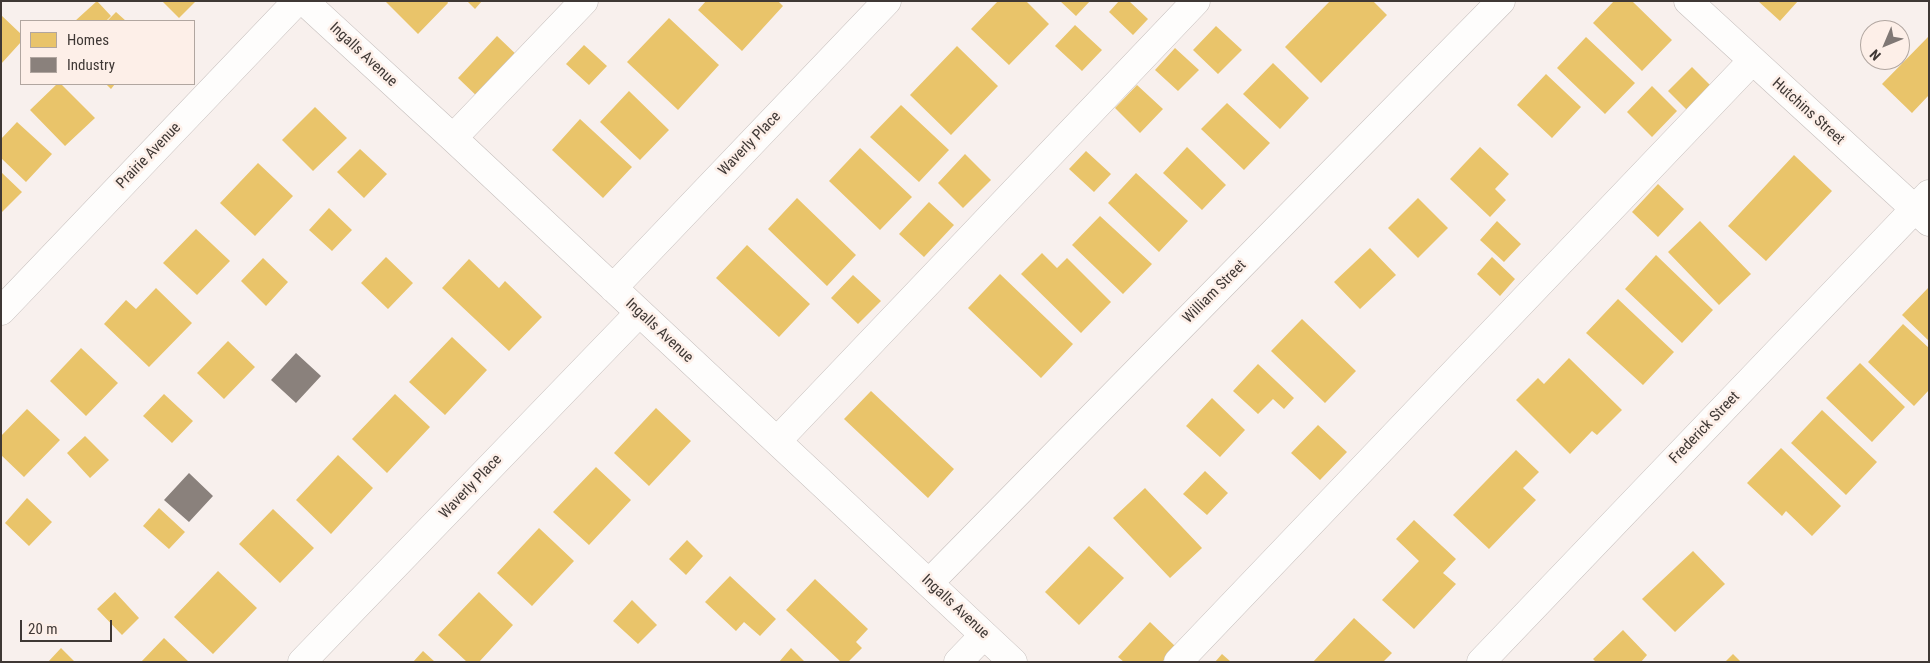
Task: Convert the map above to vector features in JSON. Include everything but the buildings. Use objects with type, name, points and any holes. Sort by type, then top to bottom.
[{"type":"street","name":"Prairie Avenue","points":[[1,311],[297,1]]},
{"type":"street","name":"Ingalls Avenue","points":[[304,1],[1013,662]]},
{"type":"street","points":[[453,138],[584,1]]},
{"type":"street","name":"Waverly Place","points":[[613,288],[887,1]]},
{"type":"street","points":[[777,441],[1196,1]]},
{"type":"street","name":"William Street","points":[[929,583],[1502,1]]},
{"type":"street","name":"Hutchins Street","points":[[1688,1],[1752,60],[1924,208]]},
{"type":"street","points":[[1178,662],[1752,60]]},
{"type":"street","name":"Frederick Street","points":[[1481,662],[1924,208]]},
{"type":"street","name":"Waverly Place","points":[[302,662],[639,313]]},
{"type":"street","points":[[958,662],[984,635]]}]
